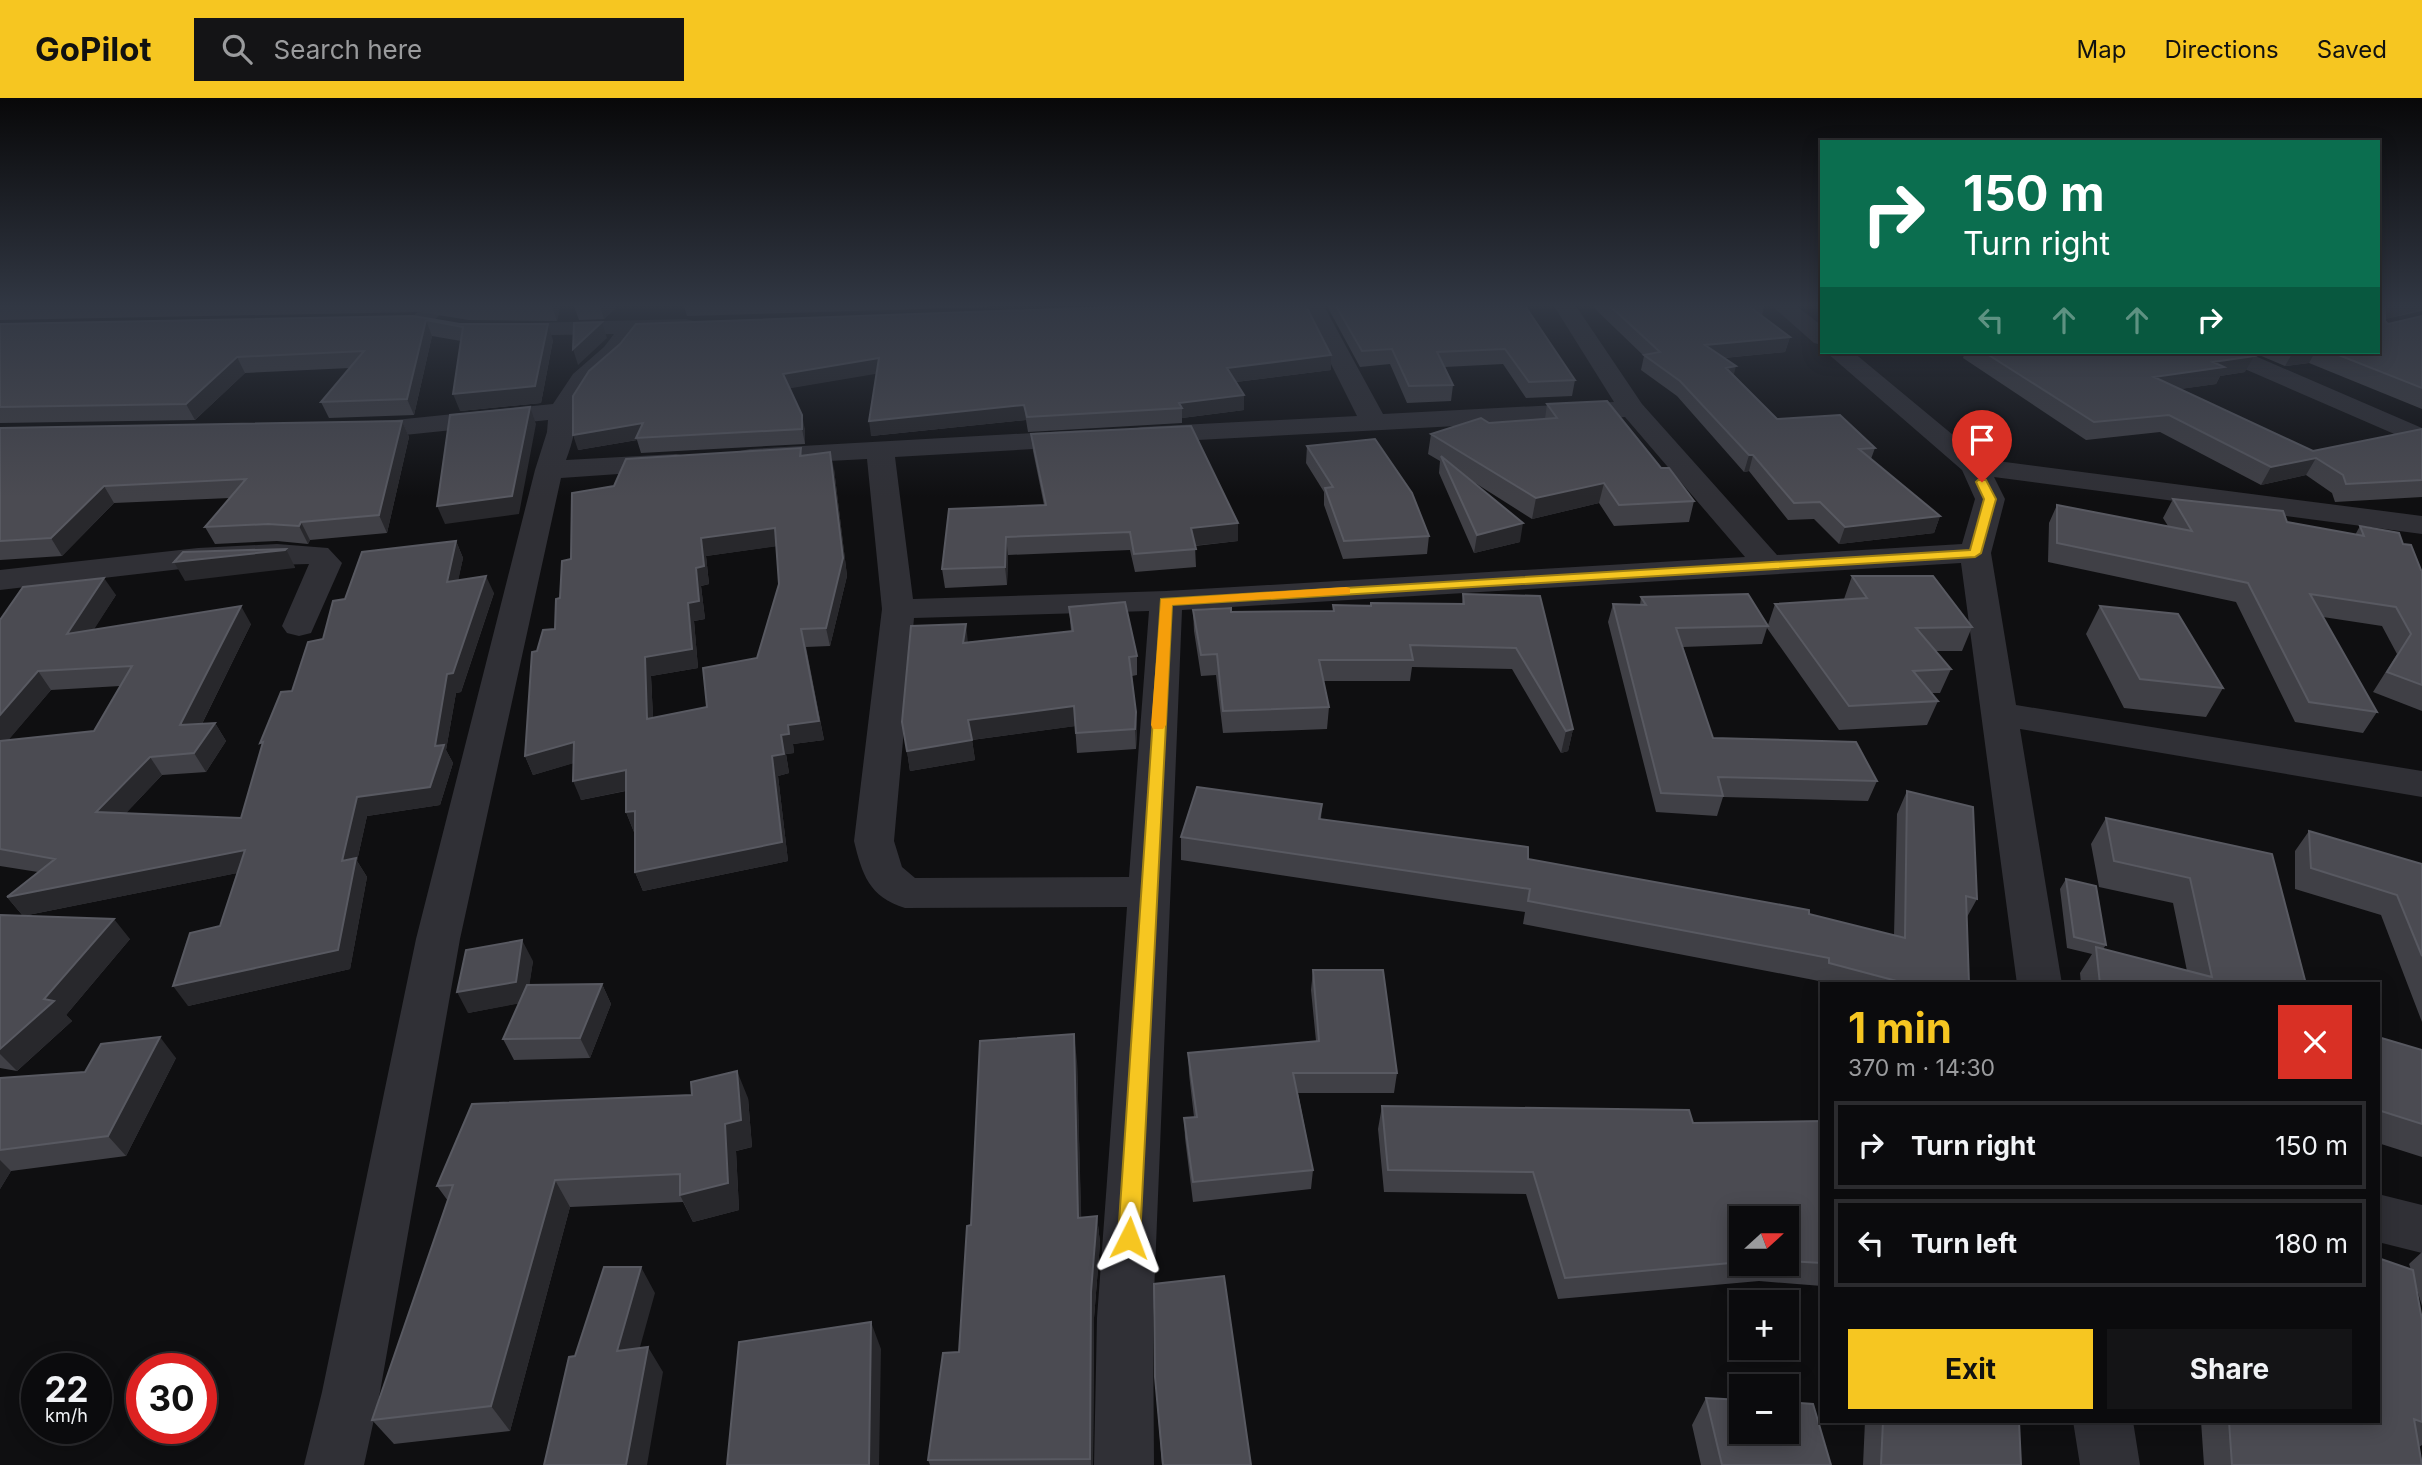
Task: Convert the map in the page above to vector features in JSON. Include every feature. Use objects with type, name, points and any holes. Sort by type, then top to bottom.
[{"type":"street","points":[[334,1465],[352,1392],[438,939],[549,470],[561,432],[562,411],[582,379],[593,370]]},
{"type":"street","points":[[1347,370],[1374,422]]},
{"type":"street","points":[[1606,370],[1632,409],[1769,565]]},
{"type":"street","points":[[1859,370],[1974,466],[1990,499],[1975,553],[2040,982]]},
{"type":"street","points":[[2267,370],[2422,438]]},
{"type":"street","points":[[728,458],[1632,409]]},
{"type":"street","points":[[327,429],[395,428],[562,411]]},
{"type":"street","points":[[880,449],[898,609],[874,841],[883,874],[905,892],[1148,892]]},
{"type":"street","points":[[549,470],[701,460]]},
{"type":"street","points":[[1974,466],[2422,526]]},
{"type":"street","points":[[898,609],[1166,601],[1975,553]]},
{"type":"street","points":[[0,580],[48,577],[179,558],[317,555],[326,563],[299,626]]},
{"type":"street","points":[[1124,1465],[1125,1318],[1166,601]]},
{"type":"street","points":[[2000,714],[2422,784]]},
{"type":"street","points":[[2380,1218],[2422,1229]]},
{"type":"street","points":[[2103,1423],[2109,1465]]},
{"type":"building","points":[[0,370],[223,370],[186,404],[0,407]]},
{"type":"building","points":[[348,370],[414,370],[407,399],[321,402]]},
{"type":"building","points":[[457,370],[538,370],[535,386],[453,394]]},
{"type":"building","points":[[808,370],[783,374],[802,415],[802,429],[636,438],[643,423],[573,435],[573,396],[589,371]]},
{"type":"building","points":[[877,370],[1228,370],[1244,395],[1179,403],[1182,408],[1027,417],[1024,405],[869,421]]},
{"type":"building","points":[[1402,370],[1446,370],[1453,385],[1409,386]]},
{"type":"building","points":[[1520,370],[1568,370],[1575,380],[1529,382]]},
{"type":"building","points":[[1664,370],[1728,370],[1777,419],[1840,415],[1875,448],[1859,449],[1940,516],[1845,527],[1820,502],[1794,503],[1753,455],[1749,455],[1680,381]]},
{"type":"building","points":[[2012,370],[2204,370],[2154,377],[2313,451],[2422,429],[2422,480],[2346,484],[2343,475],[2316,458],[2271,467],[2169,415],[2094,422]]},
{"type":"building","points":[[2376,370],[2422,370],[2422,388]]},
{"type":"building","points":[[1607,401],[1661,468],[1669,468],[1694,501],[1619,505],[1604,483],[1536,498],[1431,434],[1481,418],[1489,423],[1557,418],[1547,404]]},
{"type":"building","points":[[530,407],[512,496],[437,506],[450,415]]},
{"type":"building","points":[[402,421],[379,515],[301,522],[299,526],[268,524],[205,527],[246,479],[104,486],[51,538],[0,541],[0,428]]},
{"type":"building","points":[[1191,426],[1238,523],[1191,528],[1196,549],[1134,554],[1130,532],[1006,537],[1005,567],[942,569],[949,509],[1046,505],[1031,434]]},
{"type":"building","points":[[1375,439],[1412,493],[1429,536],[1344,541],[1325,488],[1333,487],[1307,446]]},
{"type":"building","points":[[801,448],[800,456],[830,452],[843,558],[826,628],[801,629],[819,721],[788,725],[789,734],[781,735],[784,754],[772,756],[782,842],[635,872],[635,811],[626,812],[626,770],[573,781],[574,742],[525,756],[532,652],[537,651],[543,630],[555,629],[562,561],[571,559],[572,493],[614,486],[626,459]],"holes":[[[775,528],[779,584],[757,658],[703,668],[707,707],[647,719],[645,657],[692,649],[688,603],[699,601],[696,568],[704,566],[701,538]]]},
{"type":"building","points":[[1441,456],[1523,523],[1477,535]]},
{"type":"building","points":[[2173,499],[2283,511],[2287,522],[2364,536],[2360,526],[2399,533],[2403,544],[2411,545],[2422,571],[2422,685],[2387,672],[2411,634],[2396,607],[2310,594],[2377,712],[2309,702],[2248,583],[2057,543],[2057,505],[2192,531]]},
{"type":"building","points":[[456,541],[447,582],[486,576],[453,673],[447,674],[435,746],[444,745],[430,787],[357,797],[342,861],[356,858],[338,950],[173,986],[190,933],[220,926],[245,850],[7,897],[55,859],[0,849],[0,741],[94,731],[132,666],[38,671],[0,715],[0,620],[23,587],[104,578],[67,634],[241,606],[180,725],[215,723],[194,753],[150,757],[96,812],[241,818],[263,742],[260,743],[281,692],[292,691],[308,642],[323,639],[333,601],[345,599],[362,552]]},
{"type":"building","points":[[285,550],[174,562],[183,552]]},
{"type":"building","points":[[1852,576],[1933,576],[1972,627],[1916,628],[1951,669],[1913,671],[1938,701],[1849,706],[1775,604],[1867,598]]},
{"type":"building","points":[[1463,594],[1540,596],[1573,729],[1566,731],[1516,648],[1410,645],[1413,660],[1319,660],[1329,707],[1223,711],[1217,654],[1201,655],[1193,610],[1231,608],[1231,612],[1334,611],[1333,605],[1464,604]]},
{"type":"building","points":[[1748,594],[1768,626],[1676,628],[1713,738],[1856,742],[1877,781],[1718,777],[1723,796],[1661,793],[1613,604],[1646,605],[1641,597]]},
{"type":"building","points":[[1125,602],[1137,656],[1129,657],[1136,712],[1135,729],[1076,733],[1074,706],[968,720],[972,740],[907,751],[902,722],[911,626],[966,624],[963,643],[1073,631],[1069,607]]},
{"type":"building","points":[[2100,606],[2178,614],[2223,688],[2140,679]]},
{"type":"building","points":[[1197,787],[1322,804],[1319,819],[1528,847],[1528,859],[1809,910],[1809,914],[1905,938],[1907,791],[1973,807],[1977,899],[1966,896],[1969,982],[1900,982],[1829,963],[1829,958],[1528,901],[1530,889],[1181,837]]},
{"type":"building","points":[[2106,818],[2272,854],[2305,982],[2100,982],[2096,947],[2212,977],[2190,878],[2114,861]]},
{"type":"building","points":[[2309,831],[2422,864],[2422,956],[2397,895],[2311,868]]},
{"type":"building","points":[[2066,879],[2096,886],[2106,945],[2074,937]]},
{"type":"building","points":[[0,915],[114,919],[44,999],[54,1001],[0,1049]]},
{"type":"building","points":[[522,940],[516,982],[457,992],[466,950]]},
{"type":"building","points":[[1313,970],[1383,970],[1397,1073],[1293,1073],[1313,1170],[1193,1182],[1184,1118],[1197,1117],[1188,1053],[1319,1041]]},
{"type":"building","points":[[602,984],[580,1038],[503,1039],[527,985]]},
{"type":"building","points":[[1074,1034],[1078,1218],[1097,1216],[1091,1292],[1090,1459],[928,1460],[943,1353],[959,1352],[967,1226],[971,1225],[980,1041]]},
{"type":"building","points":[[160,1037],[108,1136],[0,1150],[0,1078],[85,1072],[101,1044]]},
{"type":"building","points":[[2380,1038],[2422,1050],[2422,1124],[2380,1111]]},
{"type":"building","points":[[737,1071],[741,1120],[725,1124],[728,1183],[680,1195],[680,1174],[555,1180],[491,1406],[372,1420],[453,1185],[437,1186],[472,1104],[692,1095],[691,1082]]},
{"type":"building","points":[[1382,1106],[1689,1110],[1693,1123],[1820,1121],[1820,1263],[1799,1262],[1799,1206],[1729,1206],[1729,1263],[1565,1278],[1533,1172],[1388,1170]]},
{"type":"building","points":[[2380,1259],[2413,1270],[2422,1320],[2422,1422],[2414,1419],[2422,1465],[2232,1465],[2229,1423],[2380,1423]]},
{"type":"building","points":[[604,1267],[641,1267],[617,1351],[648,1347],[626,1465],[544,1465],[569,1357],[575,1356]]},
{"type":"building","points":[[1224,1276],[1251,1465],[1163,1465],[1155,1377],[1154,1284]]},
{"type":"building","points":[[871,1322],[869,1465],[727,1465],[739,1342]]},
{"type":"building","points":[[1706,1398],[1729,1399],[1729,1444],[1799,1444],[1799,1403],[1813,1404],[1831,1465],[1722,1465]]},
{"type":"building","points":[[1883,1423],[2019,1423],[2021,1465],[1881,1465]]},
{"type":"slow traffic","points":[[1158,725],[1166,601],[1346,591]]},
{"type":"route","points":[[1129,1238],[1166,601],[1975,553],[1990,499],[1982,482]]}]
